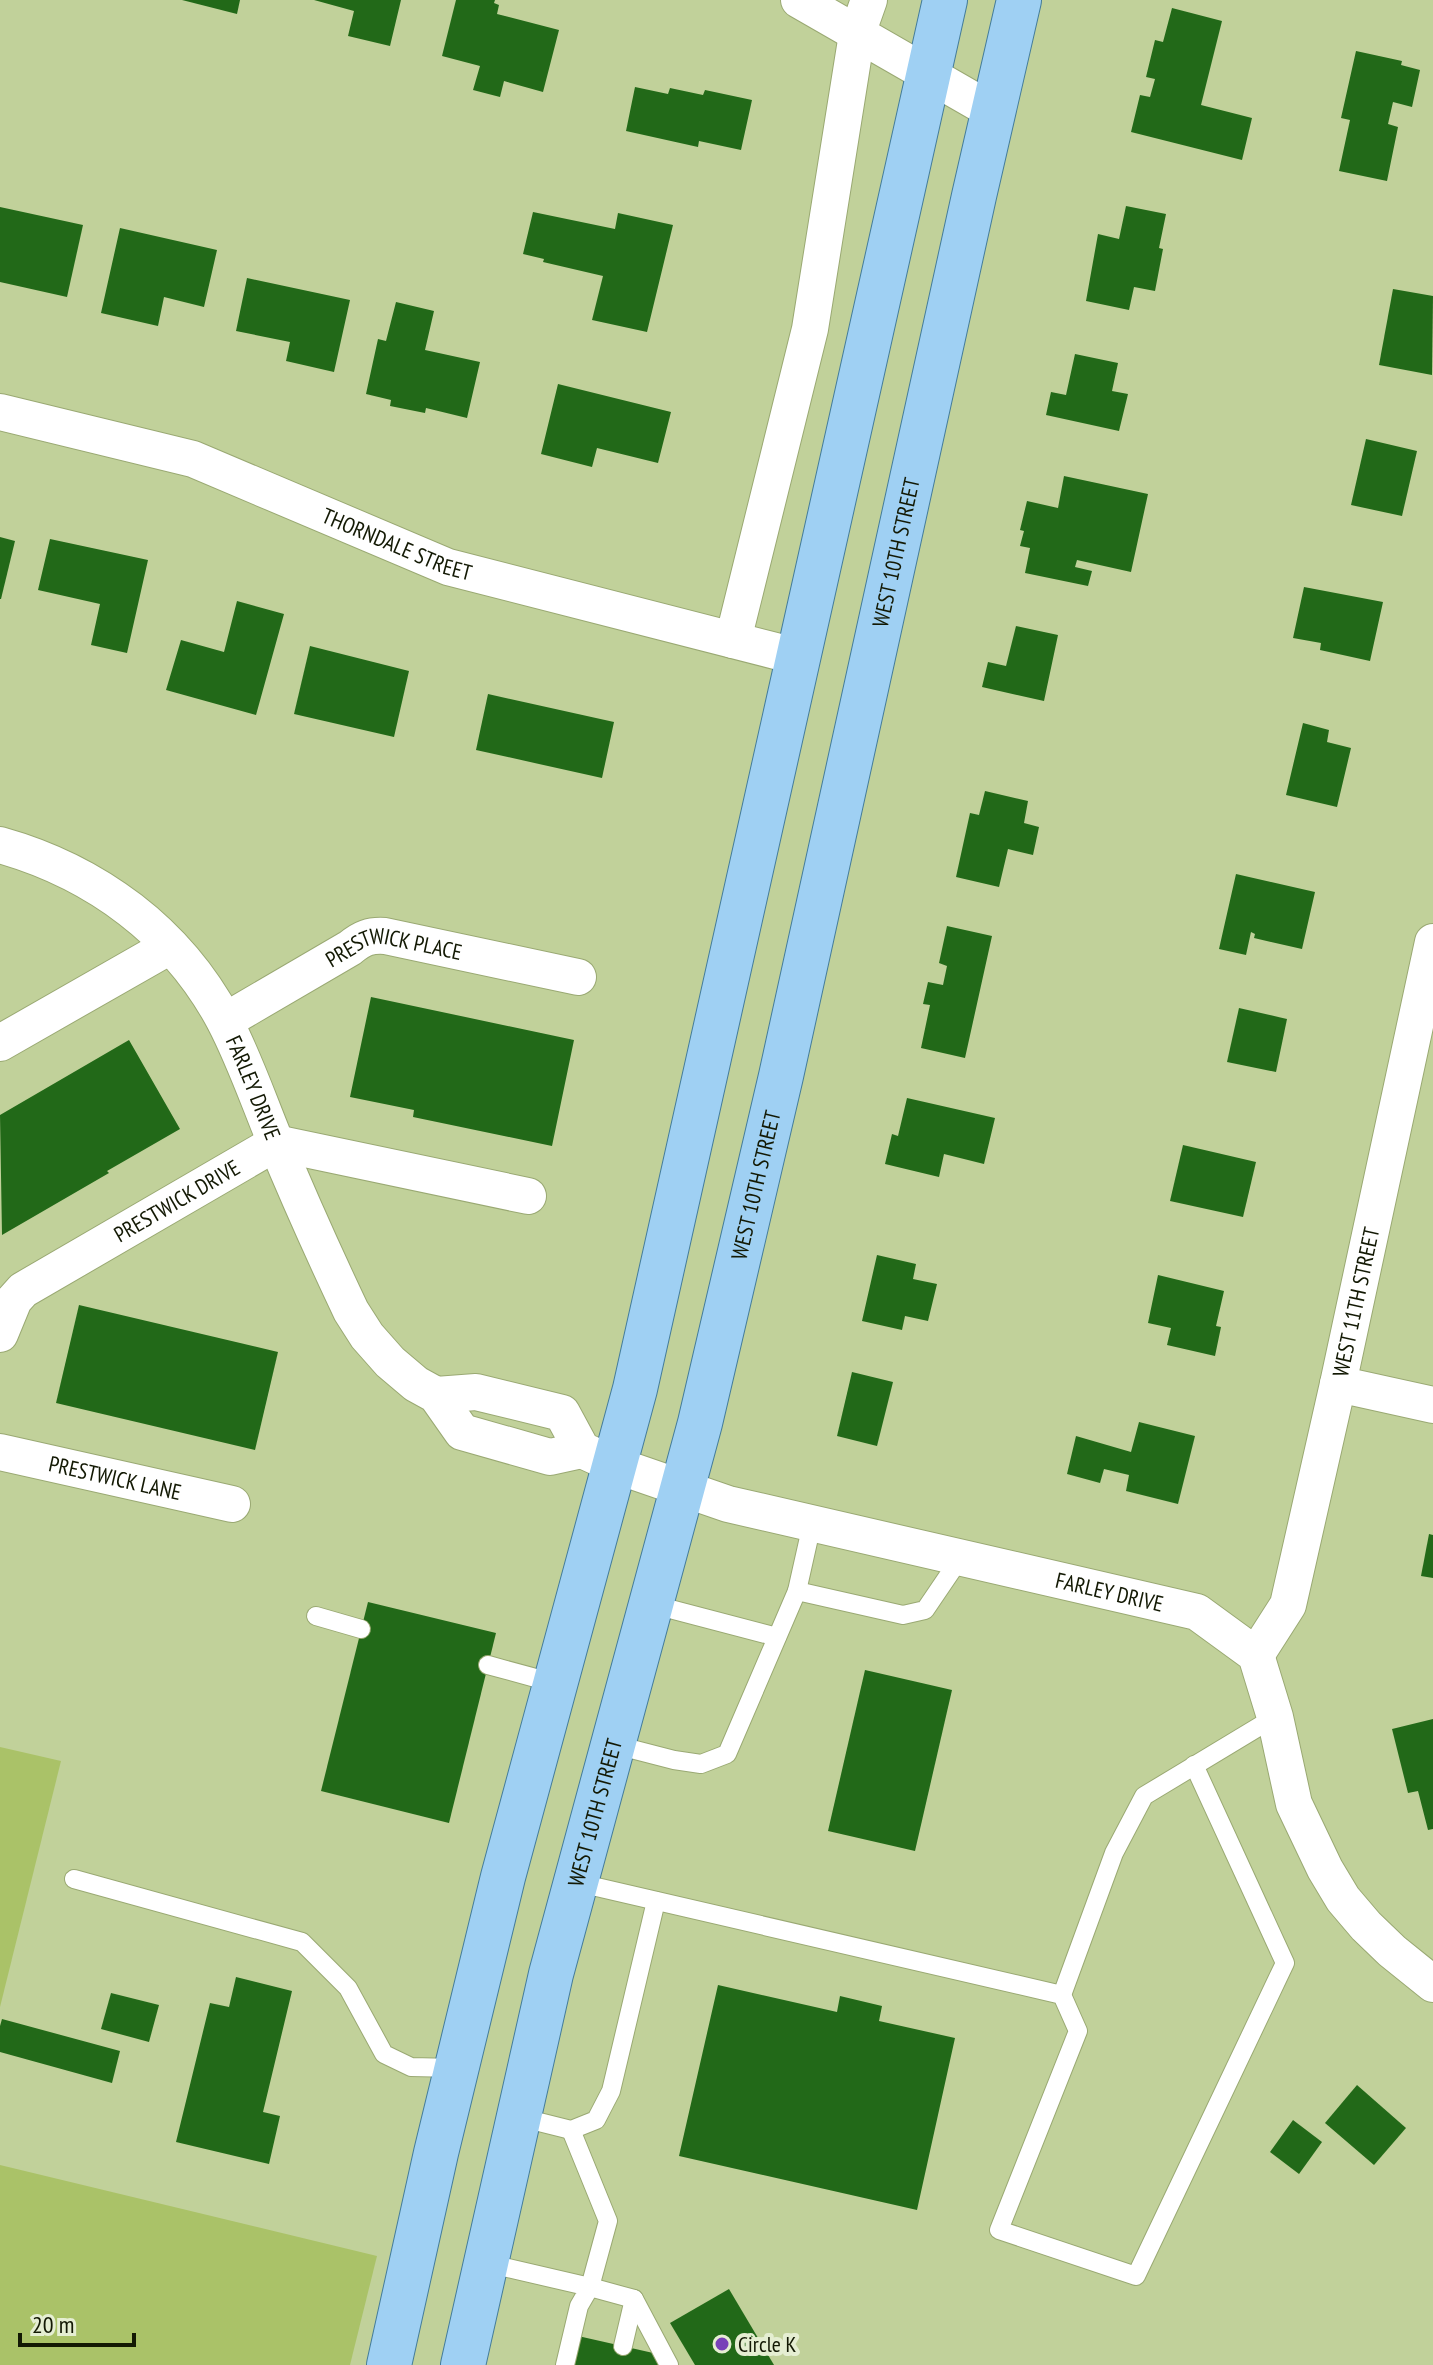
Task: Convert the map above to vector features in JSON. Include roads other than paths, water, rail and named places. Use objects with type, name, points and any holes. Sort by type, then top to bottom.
[{"type":"main road","points":[[389,2365],[456,2068],[554,1683],[598,1457],[635,1389],[945,0]]},
{"type":"main road","name":"WEST 10TH STREET","points":[[463,2365],[551,1974],[704,1408],[781,1076],[1019,0]]},
{"type":"street","points":[[799,0],[994,112]]},
{"type":"street","points":[[733,640],[810,329],[857,34],[869,0]]},
{"type":"street","name":"THORNDALE STREET","points":[[0,412],[193,459],[448,567],[799,657]]},
{"type":"street","name":"FARLEY DRIVE","points":[[0,845],[64,867],[128,906],[155,928],[202,983],[225,1021],[351,1311],[367,1336],[390,1362],[416,1384],[436,1395],[476,1392],[562,1413],[598,1457],[728,1504],[1197,1612],[1256,1655]]},
{"type":"street","name":"PRESTWICK PLACE","points":[[225,1021],[361,939],[374,935],[578,977]]},
{"type":"street","name":"WEST 11TH STREET","points":[[1256,1655],[1288,1605],[1433,942]]},
{"type":"street","points":[[0,1043],[170,946]]},
{"type":"street","points":[[276,1143],[528,1196]]},
{"type":"street","name":"PRESTWICK DRIVE","points":[[0,1334],[14,1300],[23,1290],[276,1143]]},
{"type":"street","points":[[1338,1384],[1433,1405]]},
{"type":"street","name":"PRESTWICK LANE","points":[[0,1452],[232,1504]]},
{"type":"street","points":[[1256,1655],[1275,1717],[1294,1804],[1325,1869],[1343,1899],[1366,1926],[1433,1984]]},
{"type":"lane","points":[[612,1744],[701,1764],[727,1754],[797,1591],[812,1524]]},
{"type":"lane","points":[[797,1591],[903,1615],[925,1610],[961,1557]]},
{"type":"lane","points":[[651,1604],[777,1637]]},
{"type":"lane","points":[[316,1616],[361,1629]]},
{"type":"lane","points":[[488,1665],[554,1683]]},
{"type":"lane","points":[[1194,1765],[1285,1963],[1136,2276],[999,2230],[1078,2031],[1062,1995],[1114,1853],[1144,1796],[1194,1765],[1275,1717]]},
{"type":"lane","points":[[74,1879],[302,1942],[348,1988],[384,2054],[411,2067],[456,2068]]},
{"type":"lane","points":[[575,1882],[1062,1995]]},
{"type":"lane","points":[[519,2117],[571,2130],[596,2120],[611,2091],[656,1901]]},
{"type":"lane","points":[[565,2365],[579,2306],[590,2287],[608,2221],[571,2130]]},
{"type":"lane","points":[[486,2263],[634,2299],[669,2365]]},
{"type":"lane","points":[[623,2346],[634,2299]]},
{"type":"place","name":"Circle K","points":[[722,2344]]}]
